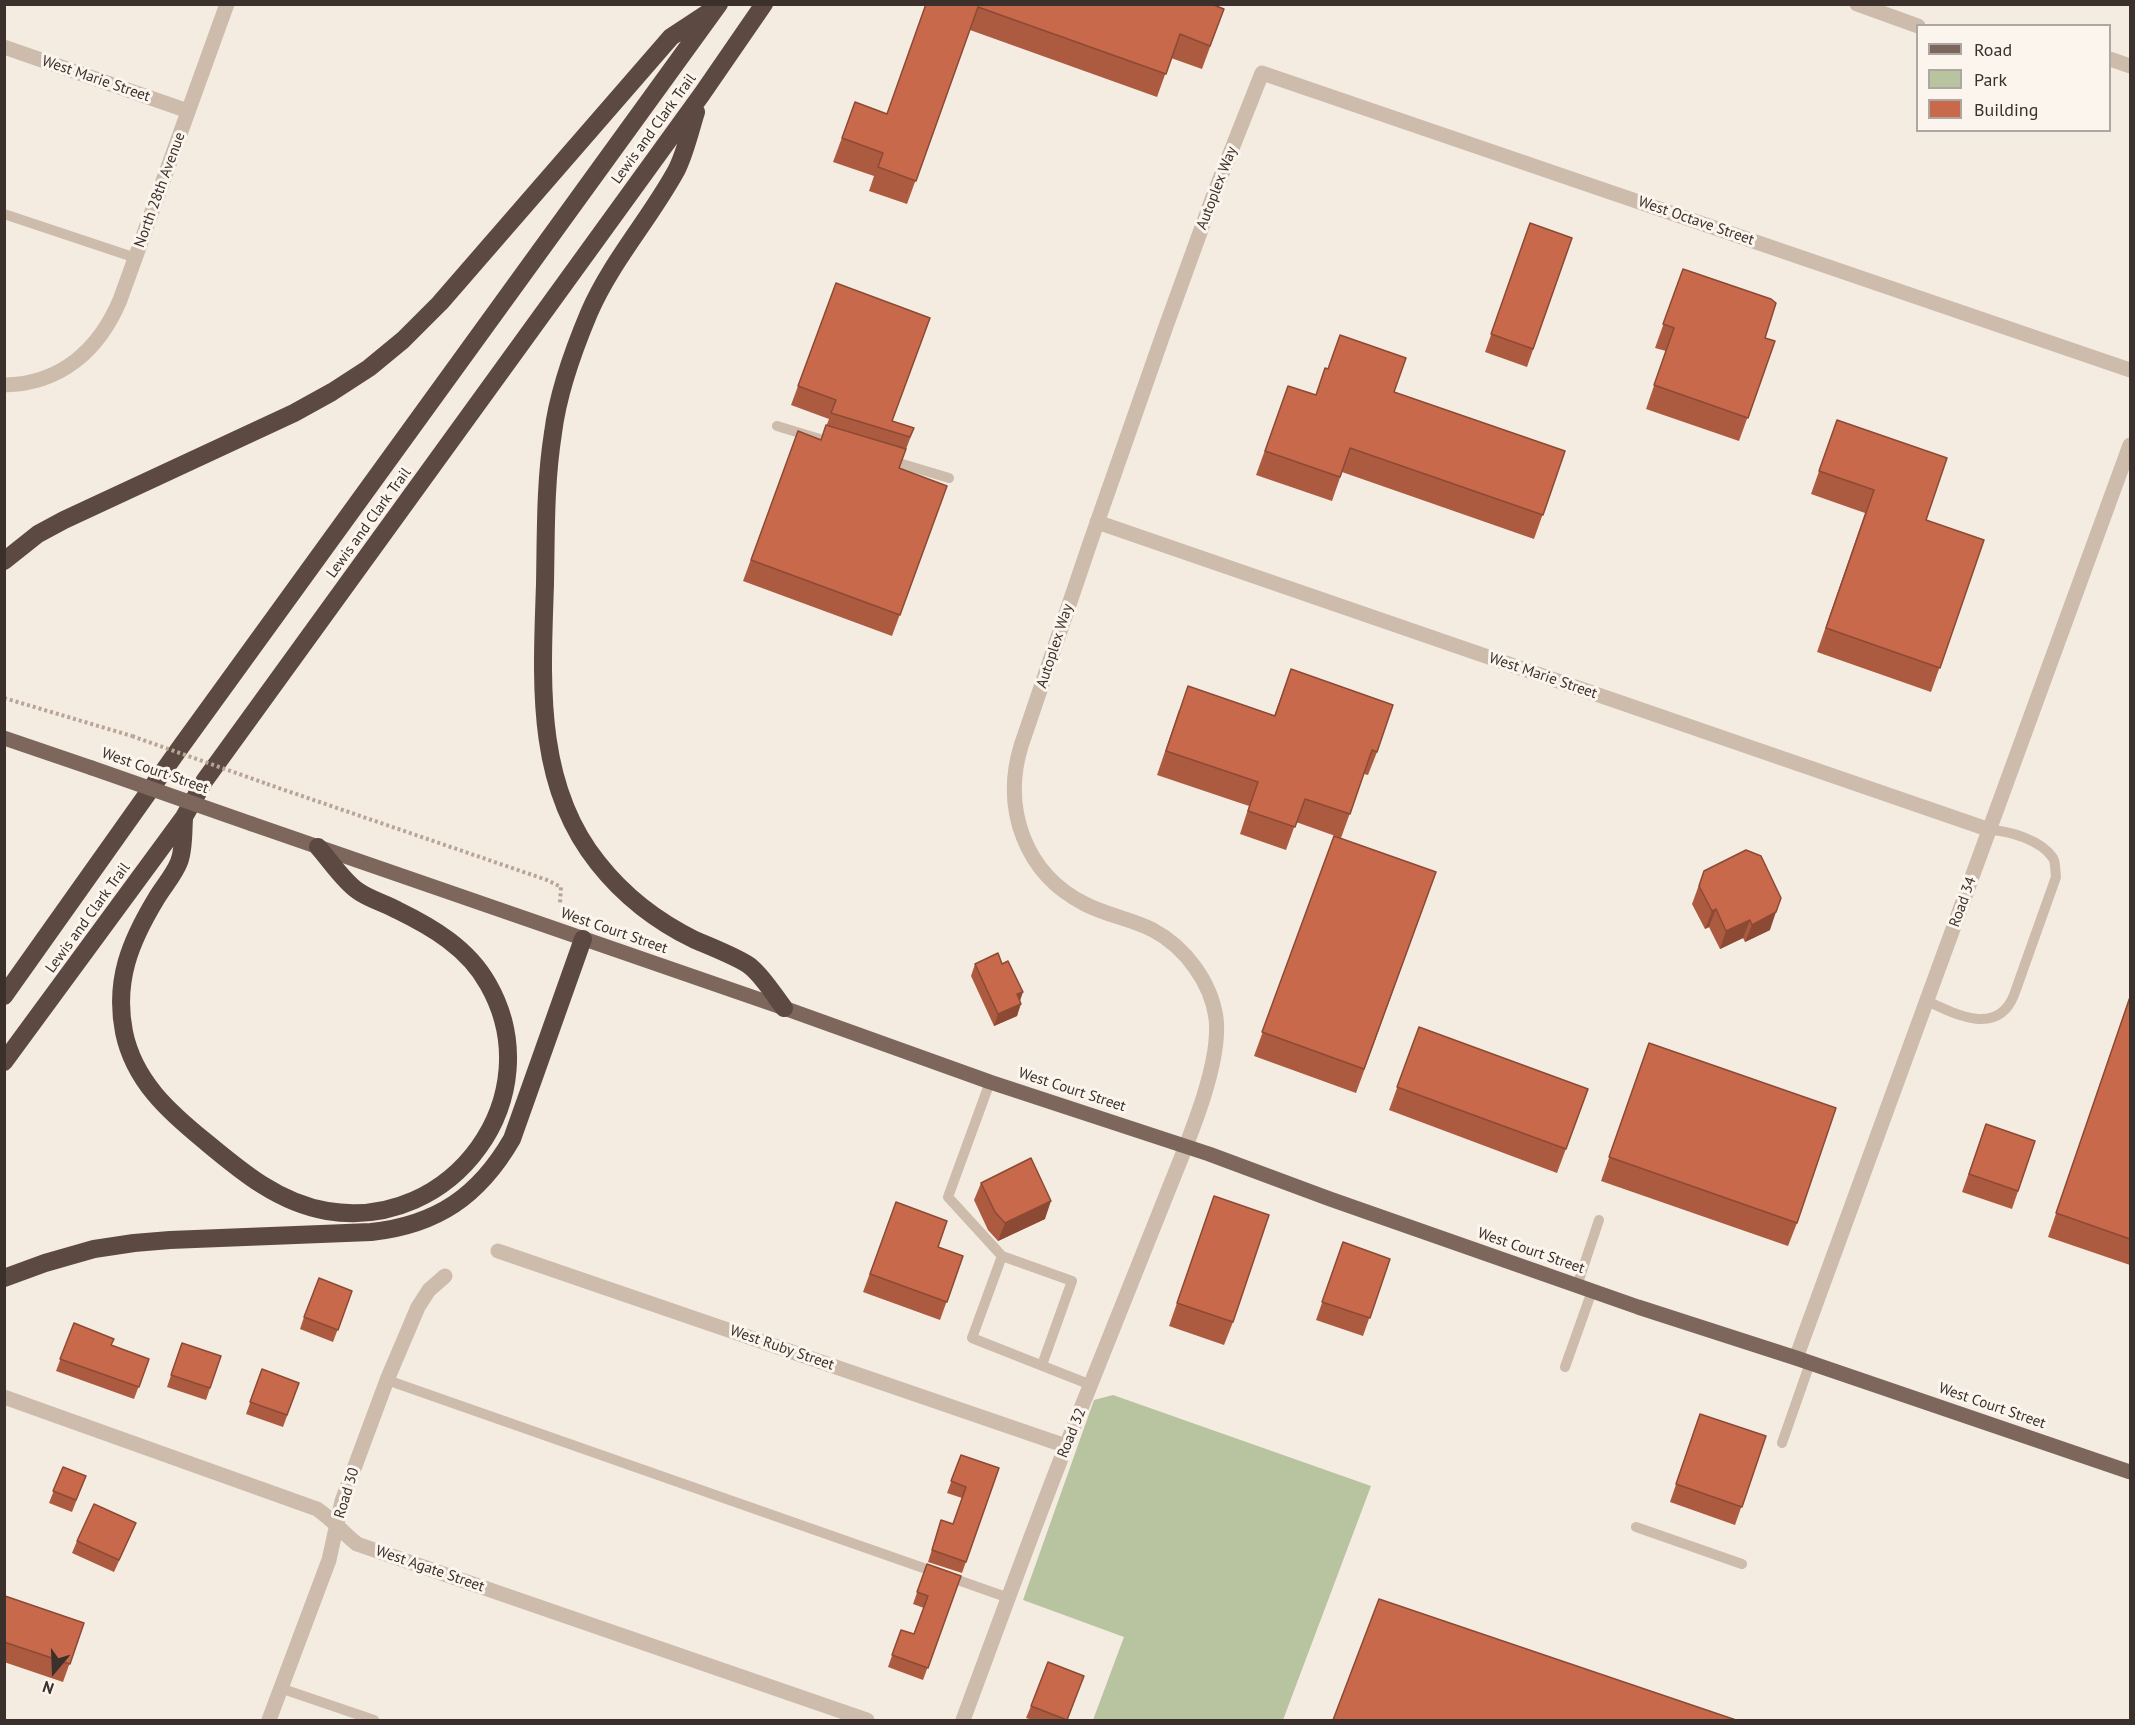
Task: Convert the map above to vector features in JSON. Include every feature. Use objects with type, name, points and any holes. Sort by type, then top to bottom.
[{"type":"highway","name":"Lewis and Clark Trail","points":[[4,1062],[184,817],[205,780],[702,94],[764,4]]},
{"type":"highway","name":"Lewis and Clark Trail","points":[[4,996],[182,745],[719,6]]},
{"type":"highway","points":[[4,561],[38,534],[63,520],[294,413],[369,368],[403,340],[440,303],[671,37],[719,6]]},
{"type":"highway","points":[[702,94],[677,170],[613,269],[589,313],[560,401],[553,431],[547,491],[542,669],[544,725],[558,786],[568,815],[597,863],[638,904],[663,922],[751,966],[784,1008]]},
{"type":"highway","points":[[184,817],[179,861],[138,931],[125,966],[121,1009],[131,1056],[141,1076],[155,1097],[174,1116],[259,1184],[302,1205],[328,1211],[353,1213],[382,1210],[409,1202],[435,1190],[456,1173],[478,1150],[491,1128],[501,1103],[507,1068],[506,1038],[500,1012],[488,984],[474,964],[430,927],[356,890],[318,847]]},
{"type":"highway","points":[[4,1278],[74,1255],[124,1245],[170,1240],[396,1230],[444,1212],[465,1198],[484,1180],[500,1161],[512,1138],[583,939]]},
{"type":"main road","name":"West Court Street","points":[[4,738],[784,1008],[990,1082],[1186,1147],[1577,1286],[1803,1360],[2130,1472]]},
{"type":"street","name":"North 28th Avenue","points":[[4,385],[40,380],[59,373],[73,364],[109,324],[136,258],[227,4]]},
{"type":"street","points":[[1857,4],[1916,26]]},
{"type":"street","name":"West Marie Street","points":[[4,47],[188,111]]},
{"type":"street","points":[[2111,60],[2130,66]]},
{"type":"street","name":"West Octave Street","points":[[1262,72],[2130,370]]},
{"type":"street","name":"Autoplex Way","points":[[1186,1147],[1210,1074],[1217,1033],[1211,998],[1201,976],[1170,940],[1152,930],[1083,903],[1050,879],[1034,860],[1021,834],[1015,806],[1014,778],[1017,761],[1097,522],[1214,194],[1262,72]]},
{"type":"street","name":"Road 34","points":[[1803,1360],[1927,1001],[2130,445]]},
{"type":"street","name":"West Marie Street","points":[[1097,522],[1990,830]]},
{"type":"street","name":"Road 32","points":[[963,1720],[1066,1446],[1186,1147]]},
{"type":"street","name":"West Ruby Street","points":[[498,1251],[1066,1446]]},
{"type":"street","name":"Road 30","points":[[269,1720],[329,1560],[342,1501],[387,1380],[418,1307],[429,1290],[445,1276]]},
{"type":"street","name":"West Agate Street","points":[[4,1397],[317,1509],[357,1544],[867,1720]]},
{"type":"lane","points":[[4,213],[136,258]]},
{"type":"lane","points":[[777,426],[846,447]]},
{"type":"lane","points":[[880,457],[949,478]]},
{"type":"lane","points":[[1927,1001],[1978,1021],[1999,1016],[2014,995],[2056,877],[2054,860],[2043,847],[2021,837],[1990,830]]},
{"type":"lane","points":[[990,1082],[948,1197],[1002,1256],[1072,1281],[1042,1365]]},
{"type":"lane","points":[[1577,1286],[1599,1220]]},
{"type":"lane","points":[[1002,1256],[972,1338],[1091,1385]]},
{"type":"lane","points":[[1565,1367],[1592,1291]]},
{"type":"lane","points":[[1782,1443],[1803,1360]]},
{"type":"lane","points":[[387,1380],[1009,1598]]},
{"type":"lane","points":[[1636,1527],[1742,1564]]},
{"type":"lane","points":[[280,1688],[374,1720]]},
{"type":"path","points":[[4,698],[132,736],[547,880],[561,887],[560,903]]},
{"type":"green space","points":[[1113,1395],[1371,1486],[1283,1720],[1093,1720],[1124,1637],[1023,1600],[1094,1400]]},
{"type":"building","points":[[926,4],[1211,4],[1224,9],[1210,46],[1180,34],[1166,74],[978,7],[916,181],[878,167],[883,153],[842,138],[855,102],[887,114]]},
{"type":"building","points":[[1530,223],[1572,238],[1533,349],[1491,334]]},
{"type":"building","points":[[1683,269],[1771,299],[1776,303],[1765,338],[1775,341],[1748,418],[1654,385],[1674,328],[1663,324]]},
{"type":"building","points":[[836,283],[930,318],[892,421],[914,428],[910,437],[831,413],[836,400],[798,386]]},
{"type":"building","points":[[1340,335],[1406,358],[1394,392],[1565,451],[1543,515],[1350,448],[1340,477],[1265,451],[1288,386],[1316,395]]},
{"type":"building","points":[[1837,420],[1947,458],[1926,520],[1984,540],[1940,668],[1826,628],[1874,490],[1819,471]]},
{"type":"building","points":[[826,425],[906,449],[899,468],[947,486],[900,615],[751,560],[798,431],[821,440]]},
{"type":"building","points":[[1291,669],[1393,705],[1377,752],[1372,750],[1350,814],[1305,799],[1295,827],[1248,811],[1258,782],[1166,751],[1188,686],[1275,716]]},
{"type":"building","points":[[1334,836],[1436,872],[1364,1069],[1262,1032]]},
{"type":"building","points":[[1746,850],[1761,856],[1781,898],[1776,912],[1752,925],[1750,920],[1726,931],[1716,909],[1712,911],[1699,886],[1704,871]]},
{"type":"building","points":[[998,953],[1002,964],[1008,961],[1023,992],[1017,994],[1021,1004],[998,1014],[975,964]]},
{"type":"building","points":[[2130,997],[2130,1239],[2056,1213]]},
{"type":"building","points":[[1419,1027],[1588,1089],[1566,1149],[1397,1087]]},
{"type":"building","points":[[1649,1043],[1836,1108],[1797,1223],[1609,1157]]},
{"type":"building","points":[[1986,1124],[2035,1141],[2018,1191],[1969,1174]]},
{"type":"building","points":[[1031,1158],[1051,1201],[1005,1223],[995,1212],[981,1183]]},
{"type":"building","points":[[1214,1196],[1269,1215],[1233,1322],[1177,1303]]},
{"type":"building","points":[[896,1202],[947,1221],[938,1247],[963,1256],[947,1302],[870,1274]]},
{"type":"building","points":[[1343,1242],[1390,1259],[1370,1318],[1322,1302]]},
{"type":"building","points":[[319,1278],[352,1291],[338,1330],[304,1317]]},
{"type":"building","points":[[74,1323],[114,1339],[111,1345],[149,1359],[139,1387],[60,1359]]},
{"type":"building","points":[[182,1343],[221,1356],[210,1388],[171,1375]]},
{"type":"building","points":[[262,1369],[299,1383],[287,1415],[250,1402]]},
{"type":"building","points":[[1700,1414],[1766,1436],[1742,1507],[1676,1484]]},
{"type":"building","points":[[961,1455],[999,1468],[966,1562],[932,1550],[941,1520],[953,1524],[966,1487],[951,1481]]},
{"type":"building","points":[[63,1467],[86,1476],[76,1500],[53,1491]]},
{"type":"building","points":[[94,1504],[136,1523],[119,1560],[77,1541]]},
{"type":"building","points":[[927,1564],[961,1576],[928,1668],[892,1655],[901,1630],[914,1634],[928,1596],[917,1592]]},
{"type":"building","points":[[5,1596],[84,1623],[70,1664],[4,1642]]},
{"type":"building","points":[[1379,1599],[1736,1720],[1333,1720]]},
{"type":"building","points":[[1048,1662],[1084,1676],[1067,1720],[1031,1706]]}]
